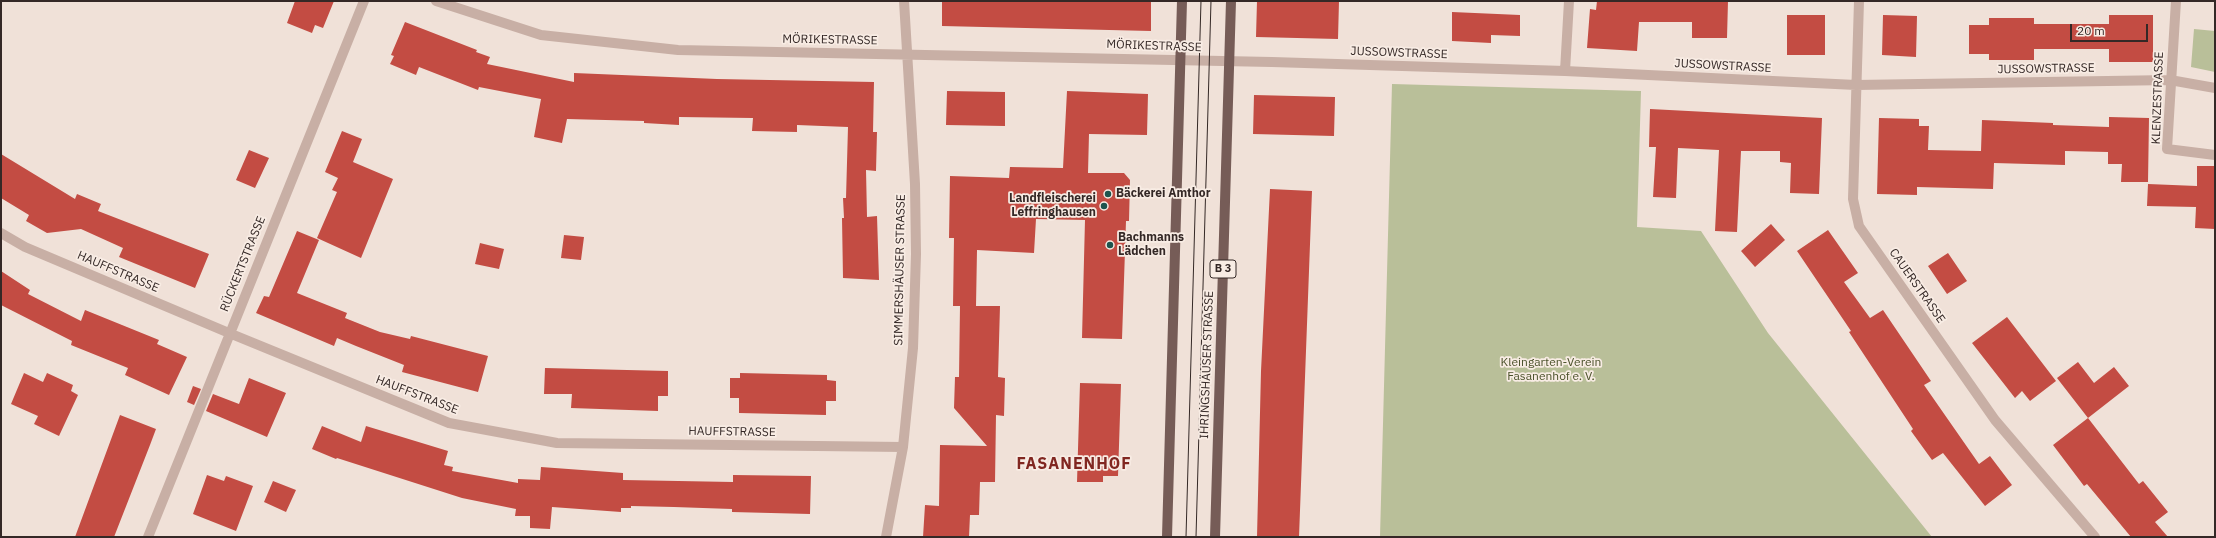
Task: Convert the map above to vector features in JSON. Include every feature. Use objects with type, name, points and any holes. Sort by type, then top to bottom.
[{"type":"main road","points":[[1167,537],[1182,1]]},
{"type":"main road","name":"IHRINGSHÄUSER STRASSE","points":[[1215,537],[1228,61],[1231,1]]},
{"type":"street","name":"RÜCKERTSTRASSE","points":[[148,537],[364,1]]},
{"type":"street","name":"MÖRIKESTRASSE","points":[[436,1],[549,35],[678,50],[908,55],[1006,55],[1228,61]]},
{"type":"street","name":"SIMMERSHÄUSER STRASSE","points":[[886,537],[903,447],[912,348],[916,254],[915,184],[904,1]]},
{"type":"street","points":[[1565,71],[1568,1]]},
{"type":"street","name":"CAUERSTRASSE","points":[[1859,1],[1853,199],[1859,226],[1995,420],[2094,537]]},
{"type":"street","name":"KLENZESTRASSE","points":[[2176,1],[2170,80],[2167,150],[2215,155]]},
{"type":"street","name":"JUSSOWSTRASSE","points":[[1228,61],[1565,71],[1856,85],[2170,80],[2215,88]]},
{"type":"street","name":"HAUFFSTRASSE","points":[[1,233],[25,247],[229,333],[449,423],[557,443],[903,447]]},
{"type":"green space","points":[[2194,29],[2215,31],[2215,72],[2191,67]]},
{"type":"green space","name":"Kleingarten-Verein Fasanenhof e. V.","points":[[1392,84],[1641,91],[1637,227],[1701,231],[1768,333],[1932,537],[1380,537]]},
{"type":"building","points":[[295,1],[334,1],[323,28],[315,25],[312,33],[287,23]]},
{"type":"building","points":[[942,1],[1151,1],[1151,31],[942,26]]},
{"type":"building","points":[[1257,1],[1339,1],[1338,39],[1256,37]]},
{"type":"building","points":[[1597,1],[1728,1],[1727,38],[1692,38],[1692,22],[1639,22],[1637,51],[1587,48],[1590,9],[1596,10]]},
{"type":"building","points":[[1452,12],[1520,15],[1520,36],[1491,35],[1491,43],[1452,41]]},
{"type":"building","points":[[1787,15],[1825,15],[1825,55],[1787,55]]},
{"type":"building","points":[[1883,15],[1917,16],[1916,57],[1882,55]]},
{"type":"building","points":[[2109,15],[2153,15],[2153,62],[2109,62],[2109,49],[2034,49],[2034,60],[1989,60],[1989,54],[1969,54],[1969,25],[1989,25],[1989,18],[2034,18],[2034,24],[2109,24]]},
{"type":"building","points":[[405,22],[477,50],[476,52],[490,57],[487,64],[574,82],[574,73],[717,79],[874,82],[873,132],[877,132],[876,171],[866,170],[867,217],[877,216],[879,280],[843,278],[842,218],[844,218],[843,198],[846,198],[848,127],[797,125],[797,132],[752,131],[753,118],[679,117],[679,125],[644,123],[644,121],[567,119],[562,143],[534,137],[541,99],[479,87],[478,90],[419,67],[416,75],[390,64],[394,56],[391,55]]},
{"type":"building","points":[[947,91],[1005,92],[1005,126],[946,125]]},
{"type":"building","points":[[1067,91],[1148,94],[1147,135],[1089,134],[1088,173],[1124,173],[1130,180],[1129,221],[1126,221],[1122,339],[1082,338],[1085,220],[1036,219],[1034,253],[977,250],[976,306],[953,306],[954,238],[949,238],[950,176],[1009,178],[1010,167],[1063,168]]},
{"type":"building","points":[[1254,95],[1335,97],[1334,136],[1253,134]]},
{"type":"building","points":[[1650,109],[1822,118],[1819,194],[1790,193],[1791,163],[1780,162],[1780,151],[1741,151],[1737,232],[1715,231],[1719,150],[1678,148],[1676,198],[1653,197],[1656,147],[1649,147]]},
{"type":"building","points":[[2109,117],[2149,118],[2148,182],[2121,182],[2122,164],[2108,164],[2108,152],[2065,151],[2065,165],[1994,163],[1993,189],[1917,187],[1917,195],[1877,194],[1879,118],[1919,119],[1919,126],[1929,126],[1928,150],[1981,151],[1982,120],[2109,127]]},
{"type":"building","points":[[342,131],[362,139],[353,162],[393,179],[361,258],[317,238],[337,192],[332,190],[338,178],[325,172]]},
{"type":"building","points":[[249,150],[269,158],[255,188],[236,180]]},
{"type":"building","points":[[1,154],[75,199],[77,194],[101,204],[98,211],[209,254],[195,288],[119,257],[123,248],[81,229],[47,233],[26,221],[29,215],[1,198]]},
{"type":"building","points":[[2197,166],[2215,166],[2215,229],[2195,228],[2196,207],[2147,206],[2148,184],[2197,186]]},
{"type":"building","points":[[1270,189],[1312,191],[1299,537],[1257,537],[1261,371]]},
{"type":"building","points":[[1771,224],[1785,240],[1755,267],[1741,251]]},
{"type":"building","points":[[1828,230],[1858,273],[1844,282],[1870,318],[1883,310],[1931,381],[1924,385],[1979,464],[1990,456],[2012,485],[1985,506],[1943,453],[1932,460],[1911,431],[1913,429],[1849,332],[1851,331],[1797,251]]},
{"type":"building","points":[[297,231],[319,240],[297,293],[347,313],[345,318],[380,332],[410,339],[411,336],[488,356],[478,392],[402,372],[404,365],[337,338],[334,346],[256,313],[264,296],[269,297]]},
{"type":"building","points":[[564,235],[584,237],[581,260],[561,258]]},
{"type":"building","points":[[480,243],[504,249],[499,269],[475,264]]},
{"type":"building","points":[[1948,253],[1967,281],[1947,294],[1928,266]]},
{"type":"building","points":[[1,271],[30,290],[28,294],[81,321],[85,310],[159,340],[157,344],[187,357],[169,395],[125,375],[128,368],[71,345],[72,341],[1,305]]},
{"type":"building","points":[[960,306],[1000,306],[998,377],[1005,378],[1004,416],[996,415],[995,482],[980,482],[979,515],[970,515],[969,537],[923,537],[925,505],[939,506],[940,445],[987,446],[954,408],[955,377],[959,377]]},
{"type":"building","points":[[2007,317],[2056,381],[2030,401],[2022,391],[2015,398],[1972,343]]},
{"type":"building","points":[[2078,362],[2094,383],[2114,367],[2129,386],[2088,418],[2057,378]]},
{"type":"building","points":[[545,368],[668,371],[668,396],[658,396],[658,411],[571,408],[572,394],[544,394]]},
{"type":"building","points":[[24,373],[43,382],[47,373],[73,385],[71,391],[78,395],[59,436],[34,424],[38,416],[11,404]]},
{"type":"building","points":[[740,373],[827,375],[827,380],[836,381],[836,401],[826,401],[826,415],[739,413],[739,398],[730,398],[730,378],[740,378]]},
{"type":"building","points":[[249,378],[286,393],[267,437],[206,411],[213,394],[239,404]]},
{"type":"building","points":[[1080,383],[1121,384],[1118,476],[1103,476],[1103,482],[1077,482]]},
{"type":"building","points":[[193,386],[201,389],[194,405],[187,402]]},
{"type":"building","points":[[120,415],[156,429],[114,537],[75,537]]},
{"type":"building","points":[[2088,418],[2139,484],[2143,481],[2168,512],[2155,522],[2168,537],[2131,537],[2087,484],[2084,486],[2053,445]]},
{"type":"building","points":[[322,426],[361,442],[366,426],[448,451],[444,465],[453,467],[452,471],[518,483],[518,479],[540,480],[541,467],[623,473],[623,480],[733,482],[733,475],[811,476],[810,514],[732,512],[732,509],[674,507],[631,506],[631,508],[621,508],[621,512],[552,507],[550,529],[530,528],[530,516],[515,516],[516,509],[462,498],[337,458],[336,459],[312,449]]},
{"type":"building","points":[[207,475],[224,481],[226,476],[253,486],[236,531],[193,514]]},
{"type":"building","points":[[273,481],[296,490],[286,512],[264,502]]},
{"type":"tram line","points":[[1186,537],[1201,1]]},
{"type":"tram line","points":[[1196,537],[1211,1]]},
{"type":"place","name":"Bäckerei Amthor","points":[[1108,194]]},
{"type":"place","name":"Landfleischerei Leffringhausen","points":[[1104,206]]},
{"type":"place","name":"Bachmanns Lädchen","points":[[1110,245]]},
{"type":"district","name":"FASANENHOF","points":[[1074,464]]}]
